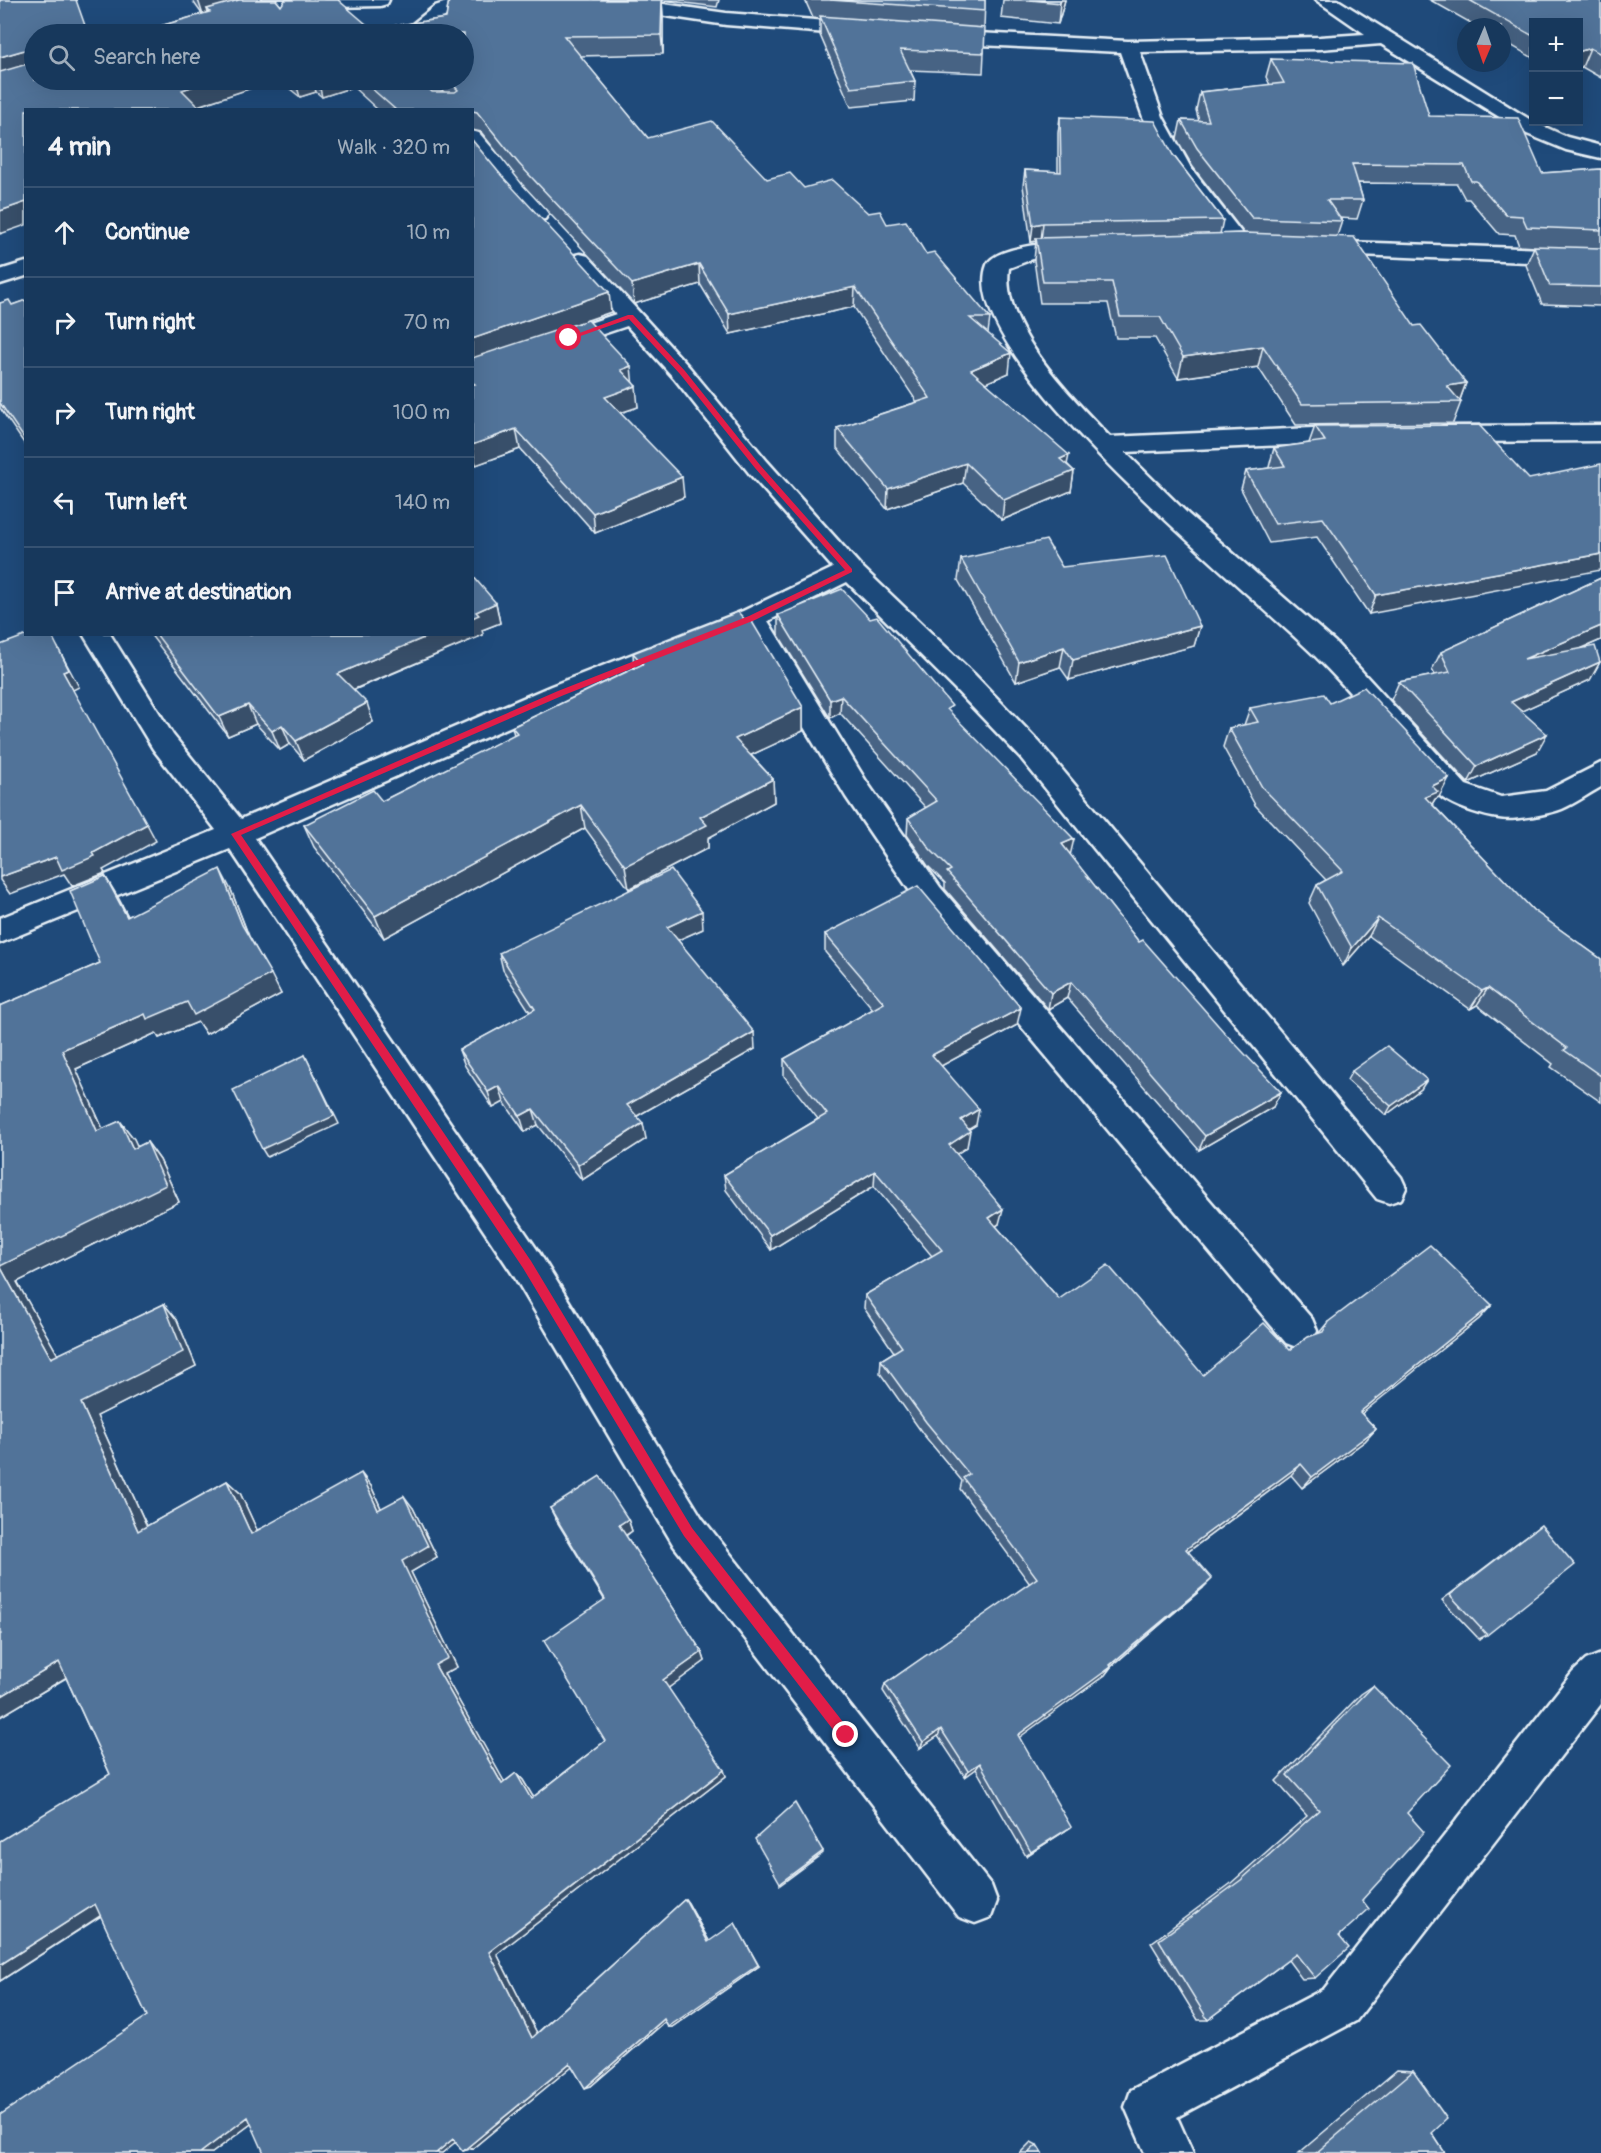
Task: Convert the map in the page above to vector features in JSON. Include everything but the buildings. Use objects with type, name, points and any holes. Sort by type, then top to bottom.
[{"type":"street","points":[[199,24],[284,0]]},
{"type":"street","points":[[335,1],[380,0]]},
{"type":"street","points":[[423,24],[442,10],[470,0]]},
{"type":"street","points":[[551,0],[666,4],[726,19],[883,31]]},
{"type":"street","points":[[1325,0],[1463,89],[1540,134],[1590,151],[1601,152]]},
{"type":"street","points":[[335,1],[357,21]]},
{"type":"street","points":[[917,34],[973,40],[1128,47],[1320,43],[1385,38]]},
{"type":"street","points":[[1128,47],[1153,117],[1182,170],[1240,245]]},
{"type":"street","points":[[474,140],[513,189],[682,373],[758,467],[850,570],[964,681],[1030,750],[1389,1188]]},
{"type":"street","points":[[1216,246],[1263,246]]},
{"type":"street","points":[[1297,247],[1601,258]]},
{"type":"street","points":[[1099,248],[1041,249],[1016,254],[998,265],[995,285],[1006,319],[1043,380],[1104,445],[1180,520],[1325,649],[1456,793],[1501,807],[1552,801],[1601,774]]},
{"type":"street","points":[[0,277],[24,270]]},
{"type":"street","points":[[474,370],[630,317]]},
{"type":"street","points":[[1104,445],[1334,433],[1380,434]]},
{"type":"street","points":[[1427,434],[1601,433]]},
{"type":"street","points":[[0,931],[236,834],[561,693],[752,618],[850,570]]},
{"type":"street","points":[[752,618],[856,789],[929,895],[1299,1331]]},
{"type":"street","points":[[97,636],[164,742],[236,834],[527,1265],[688,1532],[975,1901]]},
{"type":"street","points":[[1168,2153],[1148,2107],[1340,2005],[1588,1688],[1601,1675]]},
{"type":"route","points":[[569,338],[630,317],[682,373],[758,467],[850,570],[752,618],[561,693],[236,834],[527,1265],[688,1532],[846,1735]]}]
